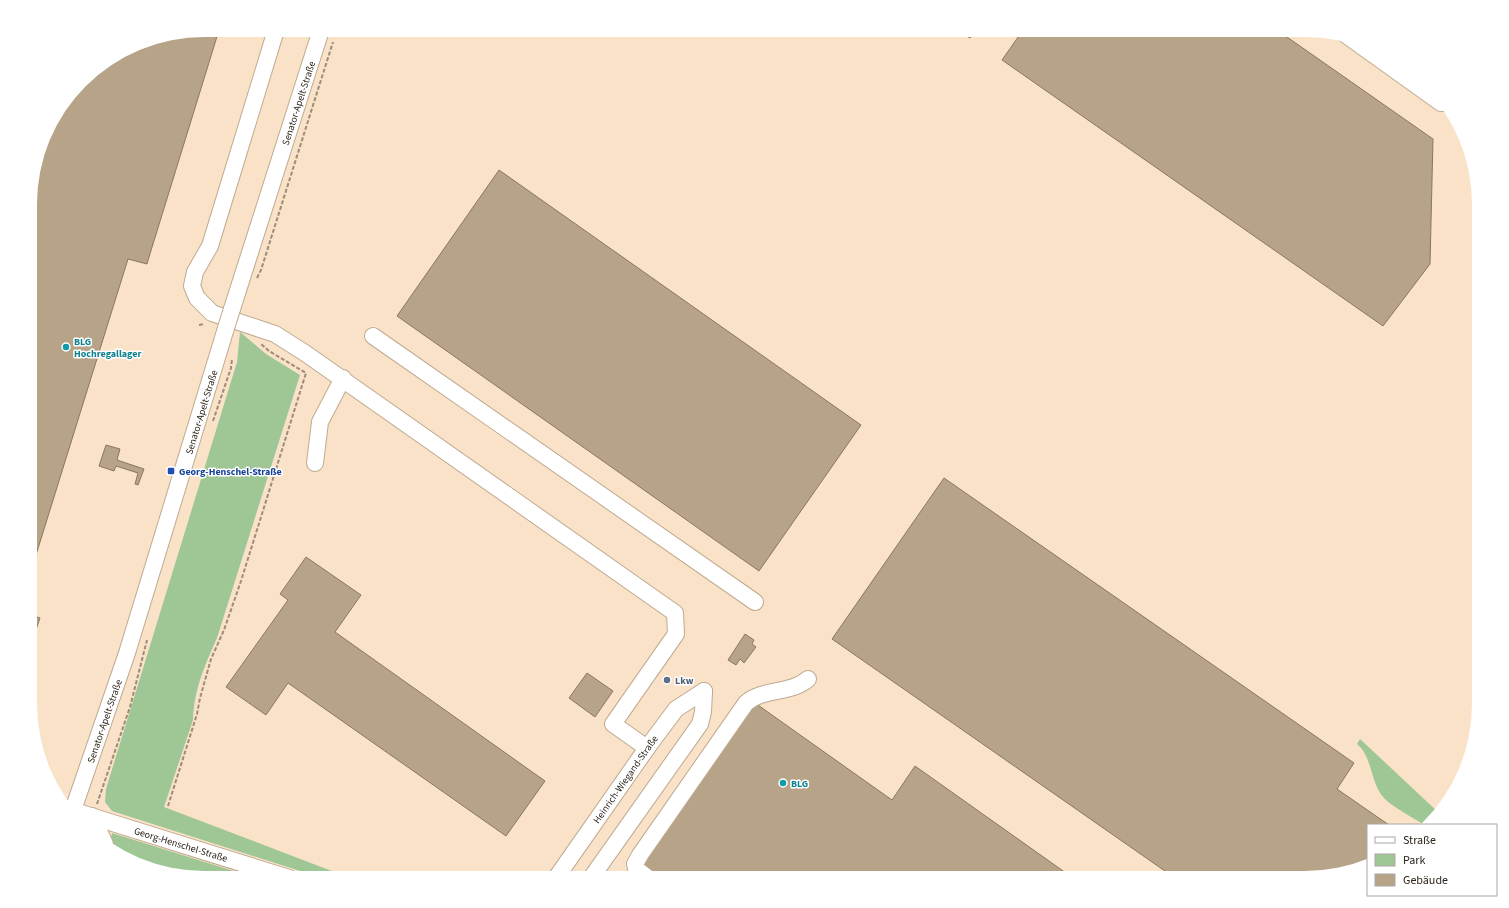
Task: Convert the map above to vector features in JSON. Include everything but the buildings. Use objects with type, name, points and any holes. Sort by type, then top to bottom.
[{"type":"street","points":[[274,37],[210,246],[195,272],[192,286],[197,298],[212,313],[275,334],[342,378],[674,613],[676,634],[613,724],[647,748]]},
{"type":"street","name":"Senator-Apelt-Straße","points":[[72,807],[127,653],[226,328],[319,37]]},
{"type":"street","points":[[1364,48],[1435,99]]},
{"type":"street","points":[[373,336],[755,602]]},
{"type":"street","points":[[315,463],[320,422],[342,378]]},
{"type":"street","points":[[639,871],[636,869],[635,864],[640,855],[746,703],[753,697],[802,684],[808,679]]},
{"type":"street","name":"Heinrich-Wiegand-Straße","points":[[561,871],[676,709],[704,691],[704,712],[700,724],[596,871]]},
{"type":"street","name":"Georg-Henschel-Straße","points":[[77,812],[267,871]]},
{"type":"street","points":[[92,816],[102,837]]},
{"type":"path","points":[[168,806],[197,714],[211,658],[224,630],[241,581],[306,373]]},
{"type":"path","points":[[92,816],[104,785],[130,706],[147,639]]},
{"type":"green space","points":[[240,332],[266,354],[300,375],[217,638],[201,678],[195,698],[193,720],[164,807],[332,871],[300,871],[112,811],[105,802],[106,789],[237,362]]},
{"type":"green space","points":[[1360,739],[1435,809],[1422,823],[1392,805],[1379,792],[1366,756],[1357,744]]},
{"type":"green space","points":[[112,833],[234,871],[193,871],[171,868],[150,862],[120,849],[113,845],[111,838]]},
{"type":"place","name":"BLG Hochregallager","points":[[66,347]]},
{"type":"place","name":"Georg-Henschel-Straße","points":[[171,471]]},
{"type":"place","name":"Lkw","points":[[667,680]]},
{"type":"place","name":"BLG","points":[[783,783]]}]
